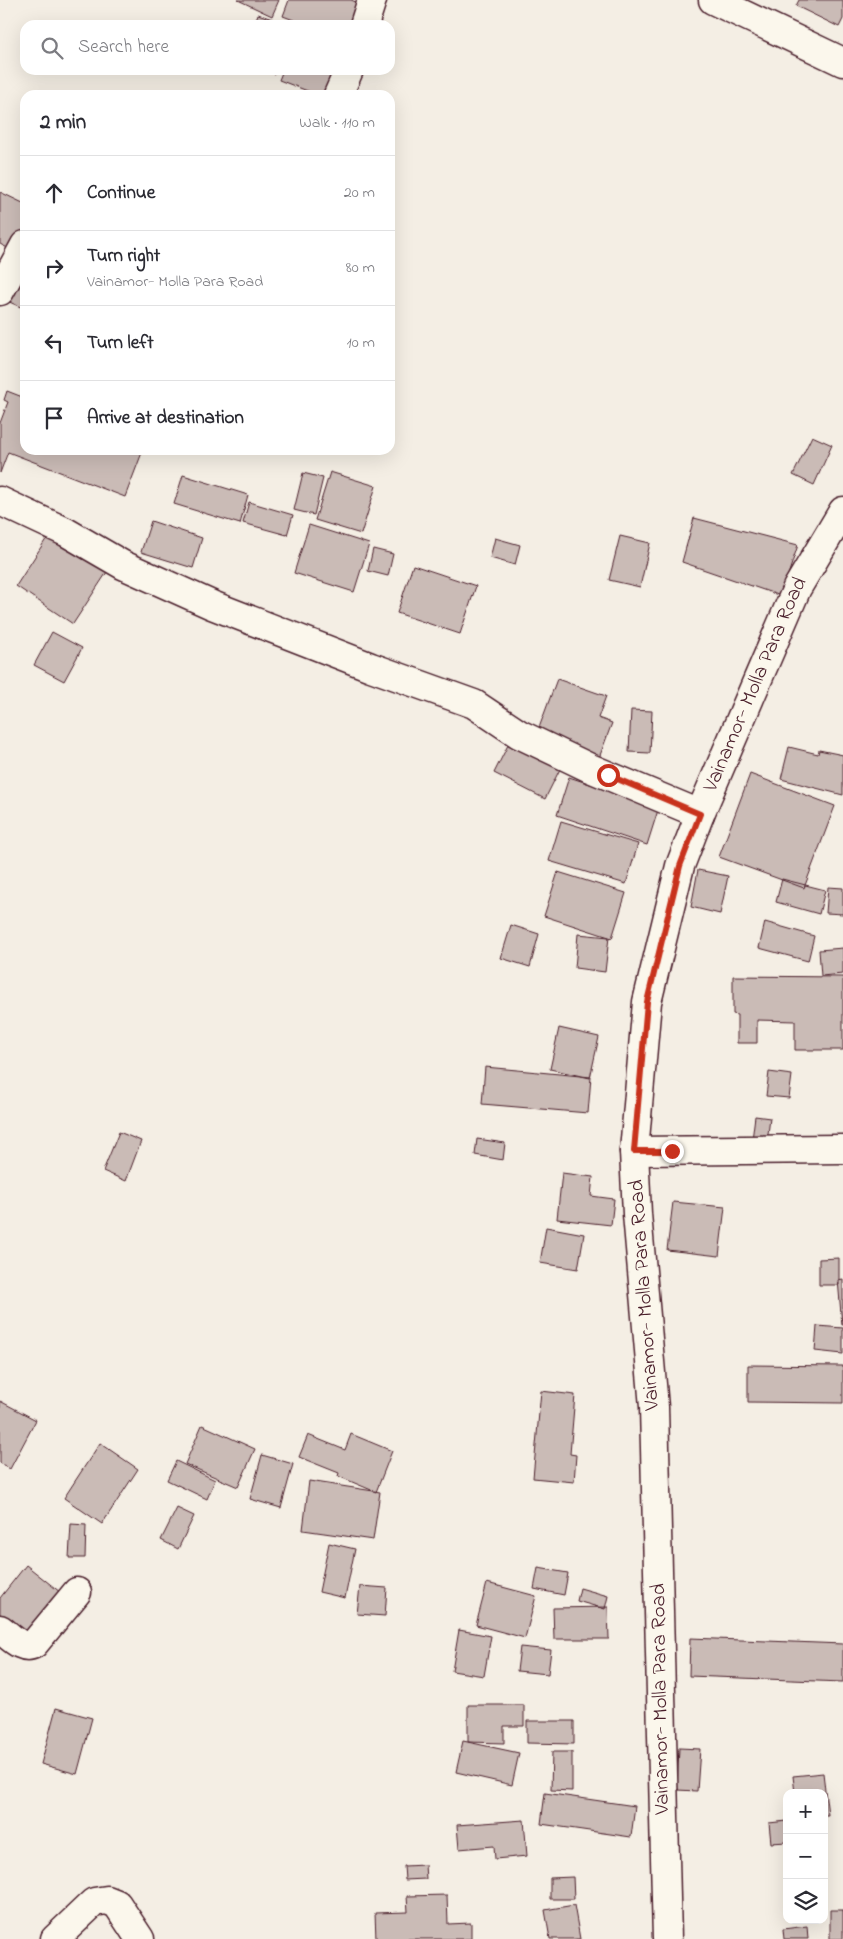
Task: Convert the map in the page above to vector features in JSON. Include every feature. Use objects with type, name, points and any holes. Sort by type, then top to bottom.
[{"type":"street","points":[[366,20],[372,0]]},
{"type":"street","points":[[713,0],[843,62]]},
{"type":"street","points":[[340,90],[347,75]]},
{"type":"street","points":[[0,291],[20,254]]},
{"type":"street","points":[[0,501],[66,532],[123,565],[212,605],[371,667],[474,704],[519,734],[590,768],[700,814]]},
{"type":"street","name":"Vainamor- Molla Para Road","points":[[667,1939],[654,1407],[637,1214],[634,1151],[647,1002],[680,866],[700,814],[797,588],[843,511]]},
{"type":"street","points":[[634,1151],[843,1149]]},
{"type":"street","points":[[0,1629],[23,1646],[29,1647],[34,1644],[77,1592]]},
{"type":"street","points":[[55,1939],[94,1902],[107,1900],[117,1904],[140,1939]]},
{"type":"building","points":[[238,0],[279,0],[272,16]]},
{"type":"building","points":[[289,0],[351,0],[369,7],[364,20],[294,20],[283,16]]},
{"type":"building","points":[[799,0],[843,0],[843,19],[839,27],[796,6]]},
{"type":"building","points":[[258,14],[275,20],[256,20]]},
{"type":"building","points":[[281,75],[337,75],[331,90],[305,90],[279,80]]},
{"type":"building","points":[[0,192],[20,202],[20,247],[17,253],[0,244]]},
{"type":"building","points":[[20,266],[20,307],[5,300]]},
{"type":"building","points":[[7,391],[20,396],[20,455],[141,455],[125,497],[8,452],[0,473],[0,423],[8,402],[4,400]]},
{"type":"building","points":[[812,436],[832,445],[814,485],[793,475]]},
{"type":"building","points":[[330,472],[376,486],[361,534],[315,520]]},
{"type":"building","points":[[303,473],[323,478],[314,515],[294,510]]},
{"type":"building","points":[[183,475],[248,495],[240,524],[174,504]]},
{"type":"building","points":[[249,502],[293,515],[287,535],[243,523]]},
{"type":"building","points":[[694,518],[798,545],[781,596],[682,562]]},
{"type":"building","points":[[151,521],[202,538],[193,568],[141,552]]},
{"type":"building","points":[[309,525],[369,544],[354,592],[294,573]]},
{"type":"building","points":[[52,530],[109,569],[73,624],[16,586]]},
{"type":"building","points":[[620,536],[650,543],[640,587],[609,580]]},
{"type":"building","points":[[495,538],[520,545],[515,565],[490,558]]},
{"type":"building","points":[[373,549],[393,554],[388,576],[368,571]]},
{"type":"building","points":[[413,565],[476,586],[460,634],[397,613]]},
{"type":"building","points":[[52,632],[82,648],[64,681],[34,665]]},
{"type":"building","points":[[557,679],[606,696],[598,718],[612,723],[599,758],[536,736]]},
{"type":"building","points":[[631,710],[652,711],[650,753],[629,752]]},
{"type":"building","points":[[509,743],[560,769],[545,799],[494,773]]},
{"type":"building","points":[[789,747],[818,754],[819,750],[843,755],[843,795],[781,779]]},
{"type":"building","points":[[750,774],[835,806],[804,888],[719,857]]},
{"type":"building","points":[[569,777],[659,807],[647,845],[557,815]]},
{"type":"building","points":[[561,821],[638,844],[626,884],[549,861]]},
{"type":"building","points":[[698,870],[728,876],[720,914],[691,907]]},
{"type":"building","points":[[558,872],[626,893],[612,938],[544,916]]},
{"type":"building","points":[[782,879],[825,890],[819,914],[776,902]]},
{"type":"building","points":[[828,887],[843,888],[843,914],[826,913]]},
{"type":"building","points":[[765,922],[814,936],[808,961],[759,948]]},
{"type":"building","points":[[511,925],[539,934],[530,967],[501,958]]},
{"type":"building","points":[[578,934],[609,937],[605,972],[575,968]]},
{"type":"building","points":[[843,948],[843,974],[821,976],[819,950]]},
{"type":"building","points":[[733,976],[843,977],[843,1050],[795,1050],[795,1021],[757,1020],[757,1043],[737,1043],[737,1015],[733,1014]]},
{"type":"building","points":[[559,1028],[599,1037],[590,1078],[550,1069]]},
{"type":"building","points":[[485,1067],[591,1077],[588,1113],[482,1104]]},
{"type":"building","points":[[769,1072],[792,1075],[789,1098],[766,1096]]},
{"type":"building","points":[[755,1116],[770,1118],[767,1142],[752,1140]]},
{"type":"building","points":[[119,1132],[141,1141],[126,1181],[103,1171]]},
{"type":"building","points":[[477,1139],[505,1143],[503,1160],[475,1155]]},
{"type":"building","points":[[562,1173],[593,1177],[591,1196],[614,1199],[611,1225],[557,1219]]},
{"type":"building","points":[[673,1202],[725,1207],[719,1256],[667,1250]]},
{"type":"building","points":[[546,1227],[584,1234],[578,1269],[540,1263]]},
{"type":"building","points":[[839,1258],[839,1285],[819,1285],[819,1259]]},
{"type":"building","points":[[843,1279],[843,1325],[842,1325],[838,1280]]},
{"type":"building","points":[[817,1326],[843,1328],[843,1354],[815,1351]]},
{"type":"building","points":[[748,1365],[843,1366],[843,1403],[748,1402]]},
{"type":"building","points":[[541,1391],[575,1395],[570,1454],[576,1455],[574,1482],[533,1478]]},
{"type":"building","points":[[0,1401],[36,1420],[10,1469],[0,1463]]},
{"type":"building","points":[[202,1425],[255,1449],[238,1487],[185,1464]]},
{"type":"building","points":[[351,1434],[392,1451],[376,1492],[338,1476],[339,1473],[299,1457],[308,1435],[345,1450]]},
{"type":"building","points":[[100,1443],[138,1469],[102,1524],[64,1498]]},
{"type":"building","points":[[262,1455],[293,1464],[281,1508],[250,1499]]},
{"type":"building","points":[[176,1461],[215,1480],[207,1499],[167,1480]]},
{"type":"building","points":[[309,1481],[380,1492],[373,1540],[303,1530]]},
{"type":"building","points":[[177,1508],[194,1516],[178,1549],[161,1540]]},
{"type":"building","points":[[71,1524],[86,1525],[85,1558],[69,1558]]},
{"type":"building","points":[[329,1543],[355,1549],[345,1598],[319,1592]]},
{"type":"building","points":[[26,1565],[65,1596],[29,1642],[0,1620],[0,1598]]},
{"type":"building","points":[[538,1568],[568,1573],[564,1595],[534,1589]]},
{"type":"building","points":[[487,1583],[536,1596],[525,1638],[476,1625]]},
{"type":"building","points":[[360,1586],[387,1588],[385,1616],[357,1614]]},
{"type":"building","points":[[580,1588],[608,1596],[605,1609],[577,1601]]},
{"type":"building","points":[[608,1607],[609,1639],[554,1639],[553,1608]]},
{"type":"building","points":[[459,1630],[491,1636],[484,1676],[452,1671]]},
{"type":"building","points":[[690,1638],[843,1644],[843,1682],[689,1676]]},
{"type":"building","points":[[520,1647],[551,1650],[548,1674],[517,1671]]},
{"type":"building","points":[[468,1705],[524,1705],[524,1726],[504,1726],[504,1743],[468,1742]]},
{"type":"building","points":[[56,1708],[92,1718],[77,1774],[41,1764]]},
{"type":"building","points":[[527,1721],[574,1721],[574,1744],[527,1743]]},
{"type":"building","points":[[463,1741],[519,1753],[512,1785],[456,1772]]},
{"type":"building","points":[[679,1748],[700,1749],[697,1791],[677,1790]]},
{"type":"building","points":[[552,1752],[572,1752],[572,1791],[551,1790]]},
{"type":"building","points":[[823,1773],[825,1789],[795,1789],[793,1776]]},
{"type":"building","points":[[545,1793],[635,1806],[631,1837],[541,1824]]},
{"type":"building","points":[[524,1820],[527,1856],[495,1859],[494,1846],[459,1849],[457,1825]]},
{"type":"building","points":[[783,1821],[783,1842],[771,1843],[769,1823]]},
{"type":"building","points":[[425,1865],[426,1879],[405,1880],[404,1866]]},
{"type":"building","points":[[573,1877],[574,1899],[550,1899],[550,1878]]},
{"type":"building","points":[[447,1895],[448,1924],[471,1923],[471,1939],[376,1939],[375,1913],[408,1912],[407,1896]]},
{"type":"building","points":[[574,1905],[580,1939],[550,1939],[545,1910]]},
{"type":"building","points":[[830,1910],[843,1910],[843,1939],[830,1939]]},
{"type":"building","points":[[807,1926],[808,1939],[784,1939],[783,1929]]},
{"type":"route","points":[[608,775],[700,814],[680,866],[647,1002],[634,1151],[672,1151]]}]
